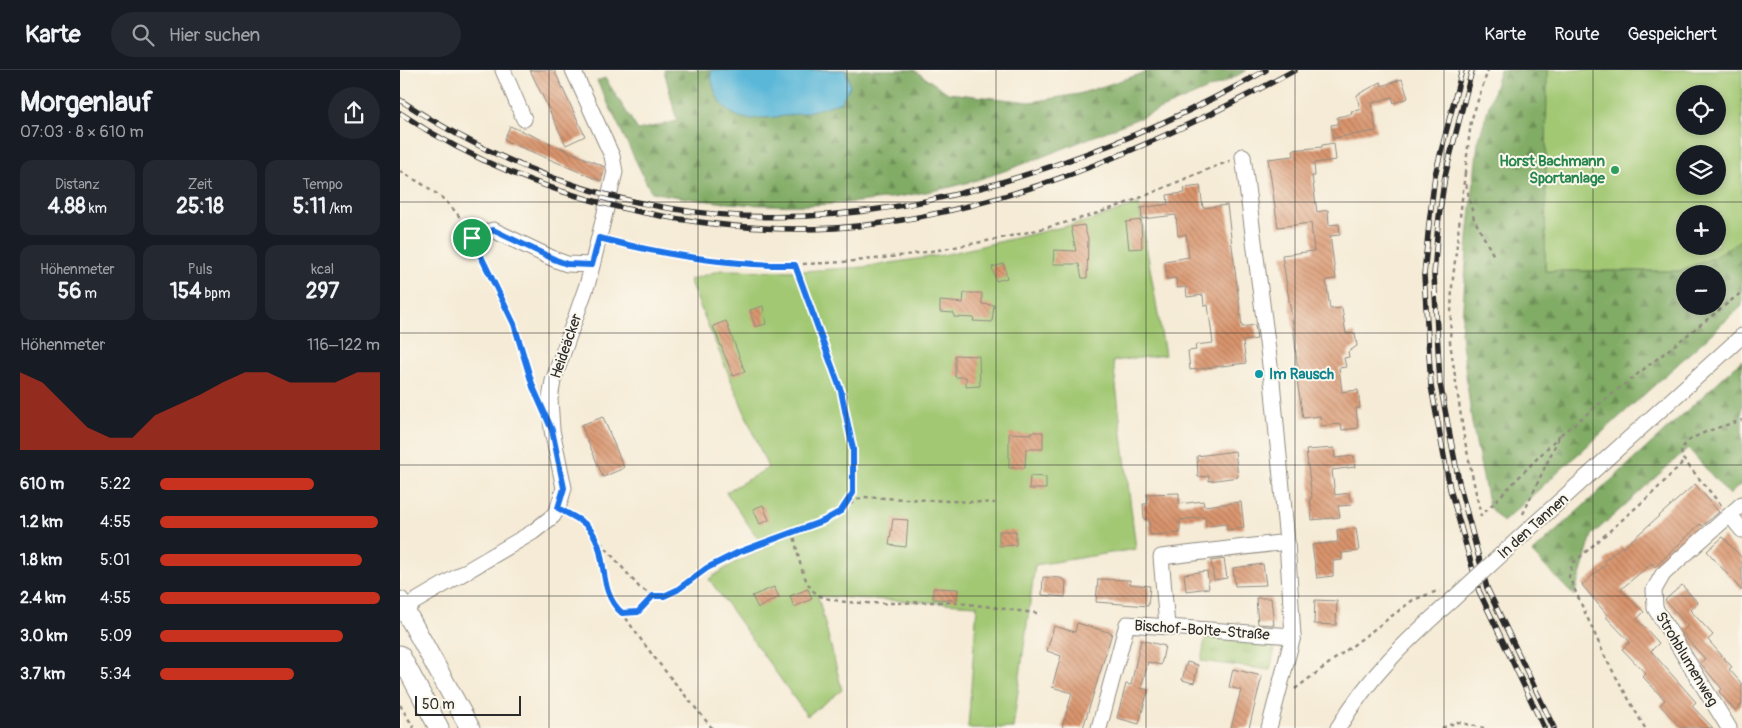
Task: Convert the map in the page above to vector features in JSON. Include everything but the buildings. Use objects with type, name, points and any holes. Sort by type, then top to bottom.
[{"type":"main road","points":[[402,604],[470,728]]},
{"type":"main road","points":[[400,655],[439,728]]},
{"type":"street","points":[[503,70],[524,119]]},
{"type":"street","name":"Heideäcker","points":[[558,508],[564,488],[552,430],[550,399],[553,380],[572,330],[592,265],[615,172],[613,161],[573,70]]},
{"type":"street","points":[[1243,156],[1272,382],[1288,542],[1293,636],[1269,728]]},
{"type":"street","points":[[472,238],[493,230],[567,264],[592,265]]},
{"type":"street","name":"In den Tannen","points":[[1338,728],[1364,687],[1385,662],[1450,594],[1524,525],[1742,336]]},
{"type":"street","name":"Strohblumenweg","points":[[1729,728],[1655,608],[1654,590],[1662,574],[1742,504]]},
{"type":"street","points":[[402,604],[533,532],[553,516],[558,508]]},
{"type":"street","points":[[1730,515],[1742,530]]},
{"type":"street","points":[[1167,626],[1160,557],[1288,542]]},
{"type":"street","name":"Bischof-Bolte-Straße","points":[[1099,728],[1127,624],[1293,636]]},
{"type":"path","points":[[1488,70],[1471,121],[1452,287],[1450,342],[1464,437],[1481,516],[1560,435],[1742,292]]},
{"type":"path","points":[[599,238],[638,248],[718,262],[795,265],[900,258],[1041,229],[1147,196],[1243,156]]},
{"type":"path","points":[[400,171],[443,196],[457,212],[472,238],[514,324],[537,396]]},
{"type":"path","points":[[1465,173],[1466,192],[1474,219],[1495,258]]},
{"type":"path","points":[[795,265],[841,391],[848,422],[853,449],[853,493],[841,511]]},
{"type":"path","points":[[1730,515],[1684,461],[1681,452],[1683,445],[1700,434],[1742,420]]},
{"type":"path","points":[[1524,525],[1560,435]]},
{"type":"path","points":[[1645,728],[1606,659],[1570,578],[1569,570],[1572,564],[1656,490],[1684,461]]},
{"type":"path","points":[[558,508],[585,524],[639,587],[653,596],[664,596],[677,590],[707,568],[793,530],[823,521],[862,497],[995,503]]},
{"type":"path","points":[[793,530],[801,569],[815,593],[828,599],[888,604],[940,602],[1037,612]]},
{"type":"path","points":[[594,536],[601,555],[606,591],[613,605],[622,613],[633,631],[712,728]]},
{"type":"path","points":[[1277,703],[1413,600],[1450,594]]},
{"type":"path","points":[[622,613],[638,612],[653,596]]},
{"type":"path","points":[[400,705],[414,728]]},
{"type":"path","points":[[1442,728],[1457,722],[1484,728]]},
{"type":"green space","points":[[664,70],[914,70],[948,93],[1030,102],[1079,94],[1153,70],[1247,70],[1229,80],[1035,160],[951,187],[876,200],[839,204],[764,205],[726,203],[651,192],[597,81],[605,78],[638,130],[677,121]]},
{"type":"green space","points":[[1500,70],[1547,70],[1545,271],[1676,271],[1676,315],[1726,315],[1726,265],[1695,265],[1718,255],[1726,255],[1726,249],[1742,239],[1742,306],[1503,522],[1489,507],[1472,423],[1461,334],[1468,237],[1478,142]]},
{"type":"green space","name":"Horst Bachmann Sportanlage","points":[[1547,70],[1742,70],[1742,239],[1726,249],[1726,205],[1676,205],[1676,255],[1718,255],[1695,265],[1676,265],[1676,271],[1545,271]]},
{"type":"green space","points":[[1139,204],[1165,355],[1113,361],[1136,549],[1035,565],[1013,728],[968,728],[977,605],[818,596],[842,690],[807,716],[709,579],[734,563],[765,549],[726,492],[768,468],[689,280],[721,270],[802,271],[864,267],[943,255],[1088,221]]},
{"type":"green space","points":[[1742,360],[1742,483],[1729,495],[1688,448],[1592,535],[1574,596],[1532,553]]},
{"type":"green space","points":[[1206,634],[1277,640],[1270,670],[1201,661]]},
{"type":"water","points":[[711,70],[846,70],[850,86],[841,102],[792,115],[747,119],[729,111],[719,100],[713,85]]},
{"type":"railway","points":[[400,100],[478,145],[557,179],[637,202],[717,214],[799,216],[882,209],[966,192],[1052,166],[1107,146],[1161,123],[1214,98],[1266,70]]},
{"type":"railway","points":[[400,113],[452,144],[507,171],[593,201],[649,214],[728,226],[781,229],[835,228],[895,221],[955,209],[1014,193],[1073,173],[1187,125],[1295,70]]},
{"type":"railway","points":[[1462,70],[1435,175],[1429,224],[1424,275],[1431,386],[1450,489],[1479,591],[1544,728]]},
{"type":"railway","points":[[1472,70],[1445,176],[1438,224],[1434,275],[1440,384],[1460,487],[1487,588],[1554,728]]},
{"type":"place","name":"Horst Bachmann Sportanlage","points":[[1615,170]]},
{"type":"place","name":"Im Rausch","points":[[1259,374]]},
{"type":"route","points":[[487,231],[501,232],[567,264],[592,265],[599,238],[682,257],[718,262],[765,266],[795,265],[841,391],[848,422],[853,449],[853,493],[841,511],[823,521],[793,530],[739,552],[707,568],[677,590],[664,596],[653,596],[638,612],[622,613],[613,605],[606,591],[601,555],[594,536],[585,524],[558,508],[564,488],[552,430],[533,387],[514,324],[472,238],[487,231]]}]
